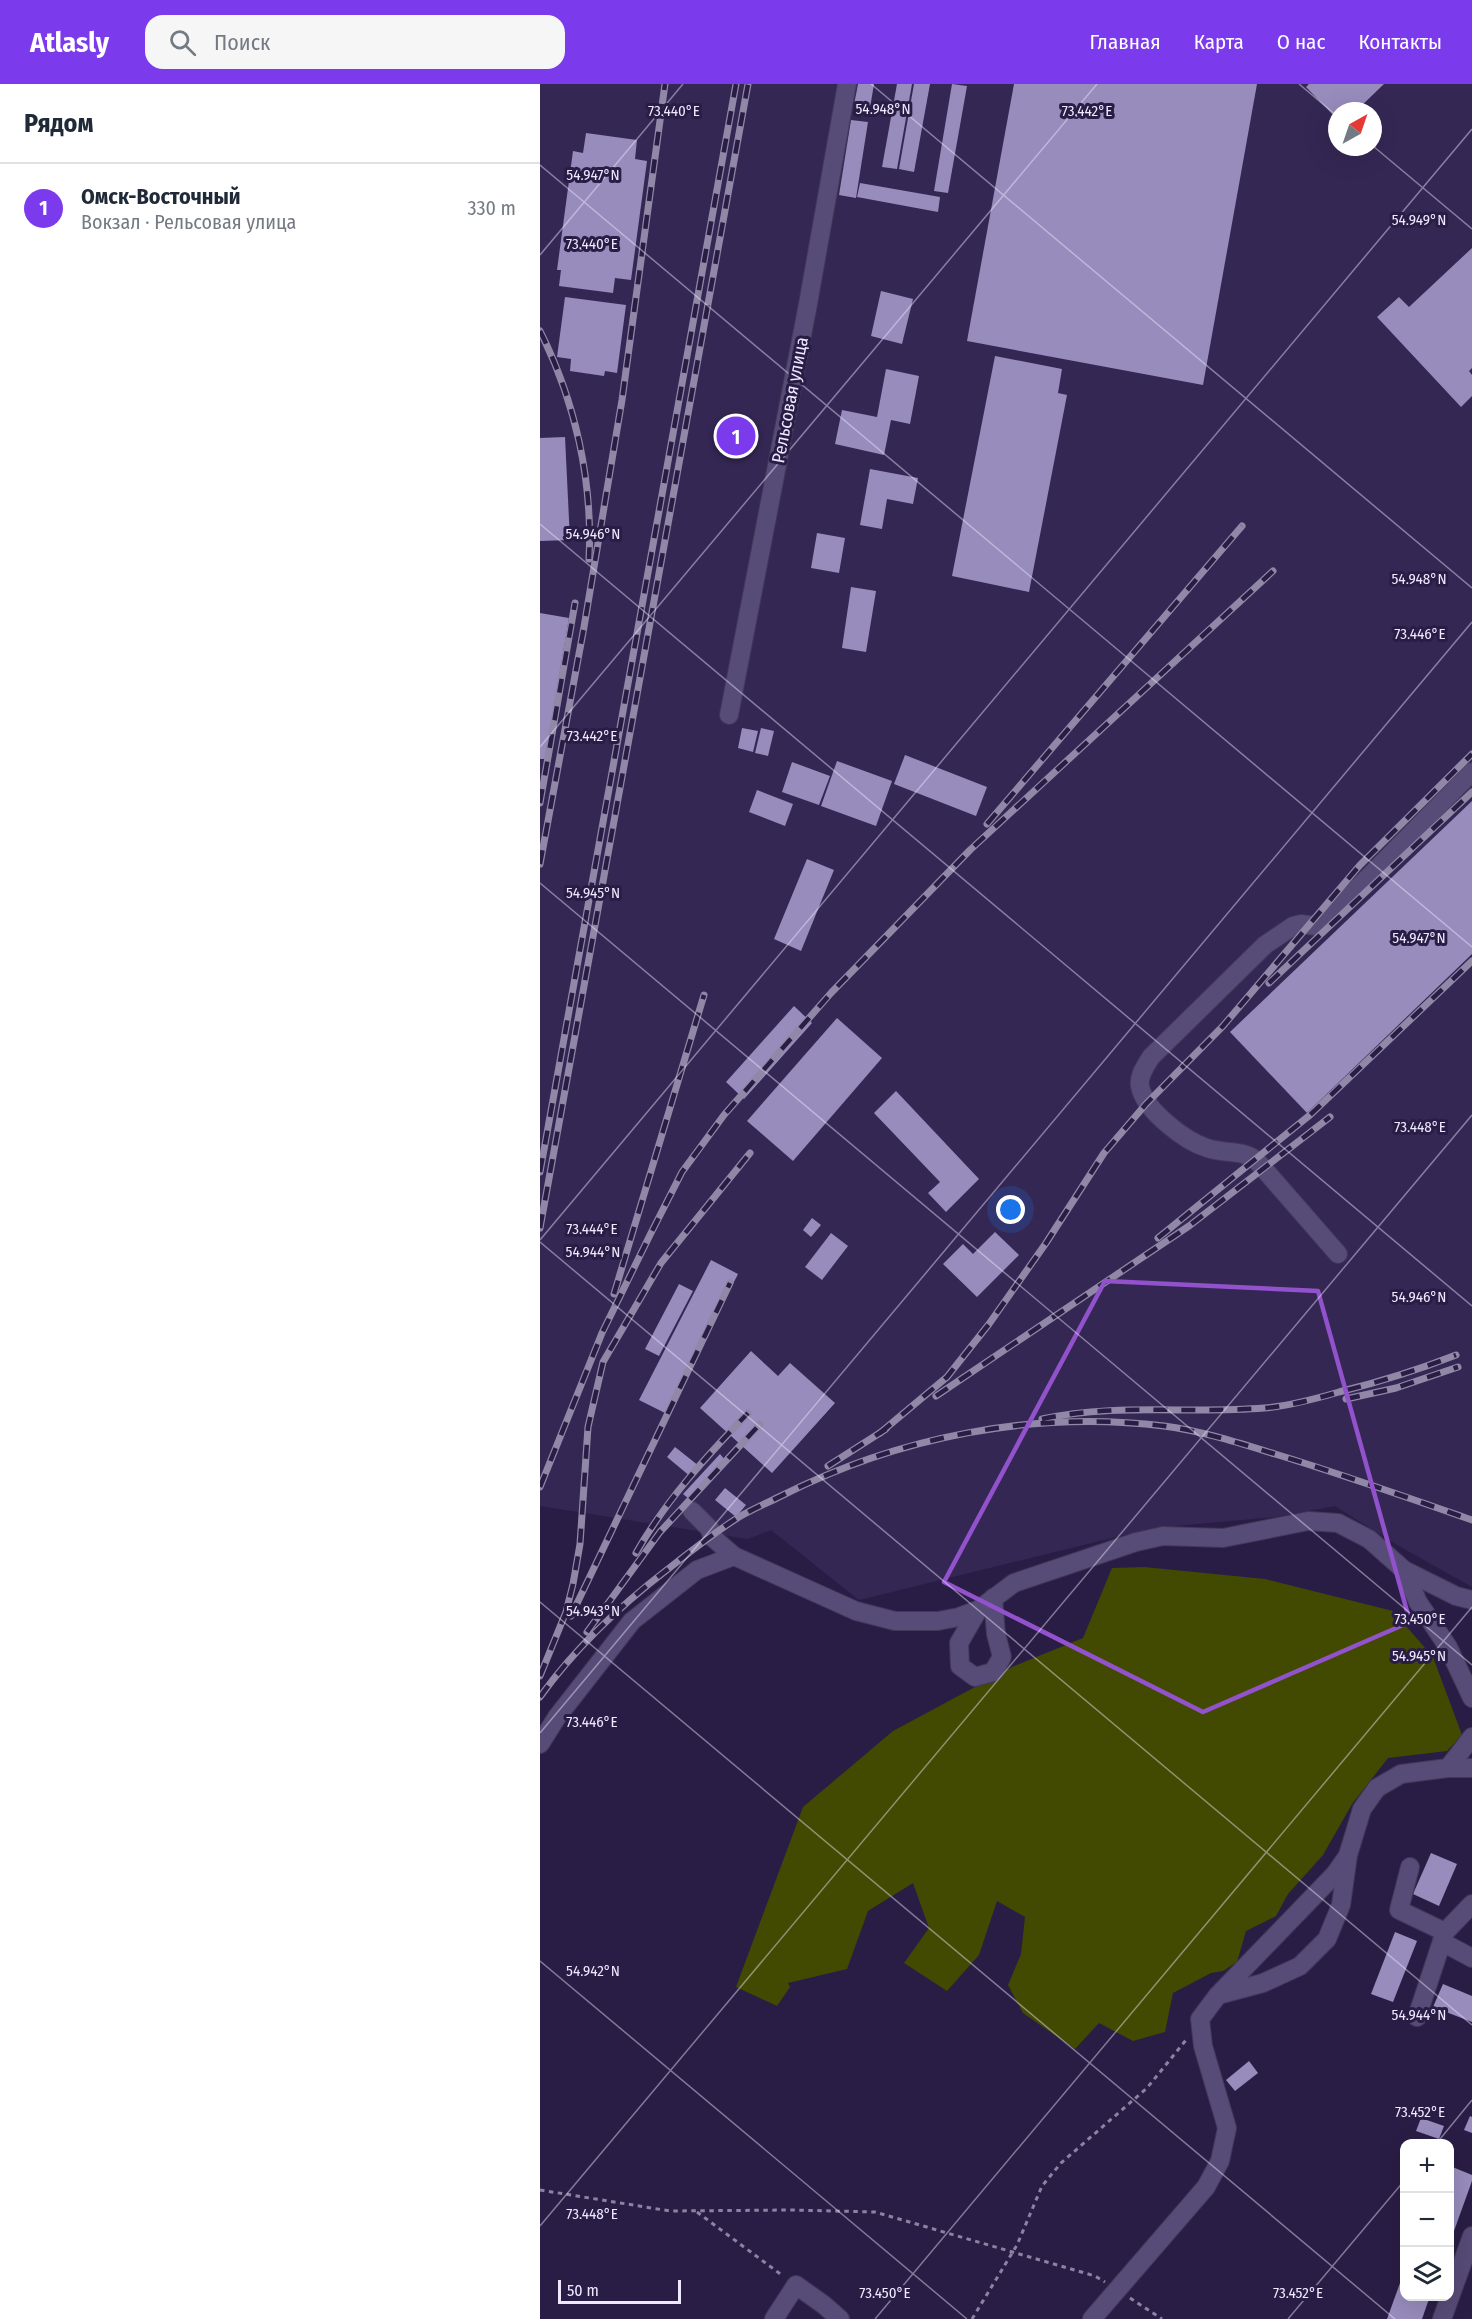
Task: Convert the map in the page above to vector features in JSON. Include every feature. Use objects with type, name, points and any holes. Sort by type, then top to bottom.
[{"type":"street","name":"Рельсовая улица","points":[[729,715],[808,304],[847,84]]},
{"type":"street","points":[[1338,1254],[1256,1160],[1248,1154],[1207,1149],[1178,1132],[1146,1104],[1139,1085],[1141,1073],[1151,1057],[1264,945],[1293,926],[1301,924],[1316,926],[1324,922],[1472,772]]},
{"type":"street","points":[[692,1511],[710,1528],[711,1537],[734,1556],[856,1611],[895,1620],[938,1621],[978,1611]]},
{"type":"street","points":[[993,1598],[996,1634],[1002,1657],[993,1672],[975,1677],[960,1666],[960,1642],[978,1611],[993,1598],[1014,1583],[1136,1542],[1163,1536],[1223,1538],[1308,1521],[1338,1522],[1369,1539],[1404,1570],[1456,1596],[1472,1600]]},
{"type":"street","points":[[540,1744],[557,1717],[632,1621],[671,1588],[697,1570],[734,1556]]},
{"type":"street","points":[[1404,1570],[1418,1602],[1448,1647],[1472,1698]]},
{"type":"street","points":[[1448,1768],[1472,1737]]},
{"type":"street","points":[[1218,1995],[1263,1983],[1300,1966],[1327,1939],[1341,1905],[1348,1855],[1362,1809],[1377,1788],[1401,1774],[1448,1768],[1472,1768]]},
{"type":"street","points":[[1092,2319],[1206,2187],[1220,2161],[1227,2128],[1203,2046],[1200,2019],[1218,1995],[1335,1874],[1348,1855]]},
{"type":"street","points":[[1410,1867],[1399,1910],[1472,1958]]},
{"type":"street","points":[[1417,2017],[1443,1937],[1472,1904]]},
{"type":"street","points":[[1442,2319],[1463,2285],[1472,2236]]},
{"type":"street","points":[[774,2319],[796,2285],[840,2319]]},
{"type":"path","points":[[972,2319],[1013,2252],[1042,2186],[1061,2163],[1147,2088],[1176,2056],[1200,2019]]},
{"type":"path","points":[[540,2190],[670,2211],[875,2212],[1095,2276],[1162,2319]]},
{"type":"path","points":[[696,2211],[796,2285]]},
{"type":"highlighted area","points":[[1105,1281],[1318,1291],[1410,1622],[1203,1712],[944,1582]]},
{"type":"shaded area","points":[[540,84],[1472,84],[1472,1587],[1399,1546],[1335,1506],[1276,1517],[1153,1528],[859,1600],[771,1530],[748,1539],[540,1506]]},
{"type":"green space","points":[[1144,1567],[1265,1579],[1393,1611],[1433,1657],[1462,1735],[1447,1751],[1388,1758],[1352,1804],[1323,1855],[1288,1894],[1276,1916],[1246,1931],[1237,1962],[1223,1971],[1211,1973],[1173,1993],[1165,2032],[1133,2041],[1099,2023],[1075,2049],[1023,2013],[1008,1985],[1021,1954],[1025,1917],[997,1901],[979,1955],[947,1991],[904,1963],[929,1928],[913,1883],[868,1911],[847,1969],[788,1983],[790,1987],[777,2006],[736,1987],[803,1807],[893,1731],[1014,1666],[1083,1638],[1112,1568]]},
{"type":"building","points":[[858,84],[874,84],[870,108],[854,105]]},
{"type":"building","points":[[897,84],[912,84],[897,169],[882,167]]},
{"type":"building","points":[[914,84],[930,84],[914,172],[899,169]]},
{"type":"building","points":[[952,84],[967,86],[948,193],[934,191]]},
{"type":"building","points":[[1014,84],[1257,84],[1203,385],[967,341]]},
{"type":"building","points":[[1309,84],[1384,84],[1365,102],[1328,102],[1328,110],[1306,87]]},
{"type":"building","points":[[851,120],[868,122],[856,198],[839,195]]},
{"type":"building","points":[[586,133],[637,140],[635,159],[647,161],[631,280],[615,278],[613,293],[559,286],[561,270],[557,270],[573,151],[583,153]]},
{"type":"building","points":[[860,183],[940,197],[938,212],[857,197]]},
{"type":"building","points":[[1472,248],[1472,368],[1469,371],[1472,375],[1472,396],[1461,407],[1377,317],[1399,297],[1409,307]]},
{"type":"building","points":[[881,291],[913,299],[902,344],[871,336]]},
{"type":"building","points":[[565,297],[626,305],[617,373],[605,371],[604,376],[570,371],[571,359],[557,357]]},
{"type":"building","points":[[995,356],[1062,369],[1058,393],[1067,395],[1029,592],[952,576]]},
{"type":"building","points":[[886,369],[919,376],[910,424],[891,420],[884,455],[835,444],[842,410],[877,417]]},
{"type":"building","points":[[565,437],[570,540],[540,541],[540,438]]},
{"type":"building","points":[[870,469],[918,478],[913,504],[887,499],[882,529],[860,525]]},
{"type":"building","points":[[817,533],[845,538],[839,573],[811,568]]},
{"type":"building","points":[[851,587],[876,591],[866,652],[842,648]]},
{"type":"building","points":[[540,613],[569,618],[545,759],[540,759]]},
{"type":"building","points":[[742,728],[758,731],[753,752],[738,748]]},
{"type":"building","points":[[761,728],[774,731],[768,756],[755,753]]},
{"type":"building","points":[[905,755],[987,787],[976,816],[894,784]]},
{"type":"building","points":[[837,761],[892,781],[876,826],[821,806]]},
{"type":"building","points":[[792,762],[830,776],[819,805],[782,792]]},
{"type":"building","points":[[757,790],[793,804],[785,826],[749,812]]},
{"type":"building","points":[[1472,801],[1472,954],[1307,1113],[1230,1032]]},
{"type":"building","points":[[807,859],[834,870],[801,951],[774,939]]},
{"type":"building","points":[[794,1006],[812,1023],[744,1099],[726,1082]]},
{"type":"building","points":[[837,1018],[882,1058],[793,1161],[747,1121]]},
{"type":"building","points":[[896,1091],[979,1179],[946,1212],[928,1193],[940,1182],[874,1113]]},
{"type":"building","points":[[812,1218],[821,1225],[811,1237],[803,1230]]},
{"type":"building","points":[[995,1232],[1019,1255],[977,1297],[943,1264],[963,1244],[973,1254]]},
{"type":"building","points":[[831,1233],[848,1246],[822,1280],[805,1267]]},
{"type":"building","points":[[711,1260],[738,1274],[667,1414],[639,1400]]},
{"type":"building","points":[[679,1284],[693,1291],[659,1356],[645,1349]]},
{"type":"building","points":[[751,1351],[778,1376],[790,1363],[835,1403],[772,1473],[700,1408]]},
{"type":"building","points":[[675,1447],[699,1466],[691,1477],[667,1457]]},
{"type":"building","points":[[720,1454],[725,1460],[689,1499],[683,1494]]},
{"type":"building","points":[[725,1488],[746,1505],[736,1517],[715,1500]]},
{"type":"building","points":[[1431,1853],[1457,1864],[1439,1906],[1413,1894]]},
{"type":"building","points":[[1395,1932],[1417,1941],[1393,2002],[1371,1994]]},
{"type":"building","points":[[1443,1984],[1472,1996],[1472,2022],[1433,2007]]},
{"type":"building","points":[[1249,2061],[1258,2073],[1235,2091],[1226,2080]]},
{"type":"building","points":[[1470,2116],[1472,2117],[1472,2133],[1464,2130]]},
{"type":"building","points":[[1421,2118],[1444,2126],[1439,2139],[1416,2131]]},
{"type":"building","points":[[1454,2168],[1472,2175],[1472,2181],[1454,2231]]},
{"type":"building","points":[[1400,2283],[1400,2301],[1428,2301],[1422,2319],[1387,2319]]},
{"type":"railway","points":[[540,864],[584,627],[622,400],[665,84]]},
{"type":"railway","points":[[540,1172],[736,84]]},
{"type":"railway","points":[[540,1228],[748,84]]},
{"type":"railway","points":[[540,331],[563,385],[579,442],[588,500],[589,559]]},
{"type":"railway","points":[[987,824],[1242,526]]},
{"type":"railway","points":[[540,1487],[602,1333],[650,1235],[682,1172],[724,1115],[831,993],[970,850],[1273,571]]},
{"type":"railway","points":[[540,803],[575,603]]},
{"type":"railway","points":[[880,1433],[947,1377],[989,1324],[1046,1243],[1104,1153],[1146,1104],[1223,1026],[1360,865],[1472,754]]},
{"type":"railway","points":[[1269,983],[1472,792]]},
{"type":"railway","points":[[1158,1238],[1310,1115],[1472,961]]},
{"type":"railway","points":[[614,1294],[704,995]]},
{"type":"railway","points":[[936,1396],[1189,1226],[1330,1117]]},
{"type":"railway","points":[[540,1676],[566,1612],[573,1584],[580,1544],[588,1427],[603,1362],[661,1263],[750,1153]]},
{"type":"railway","points":[[571,1616],[730,1283]]},
{"type":"railway","points":[[1042,1419],[1097,1411],[1236,1410],[1283,1406],[1384,1380],[1456,1355]]},
{"type":"railway","points":[[1346,1399],[1396,1388],[1458,1367]]},
{"type":"railway","points":[[636,1553],[674,1497],[748,1413]]},
{"type":"railway","points":[[540,1697],[583,1644],[616,1612],[685,1555],[739,1517],[826,1475],[872,1458],[968,1433],[1066,1422],[1115,1422],[1178,1428],[1300,1462],[1472,1520]]},
{"type":"railway","points":[[587,1632],[660,1532],[760,1424]]},
{"type":"railway","points":[[828,1466],[886,1429]]},
{"type":"place","name":"Омск-Восточный","points":[[736,436]]}]
